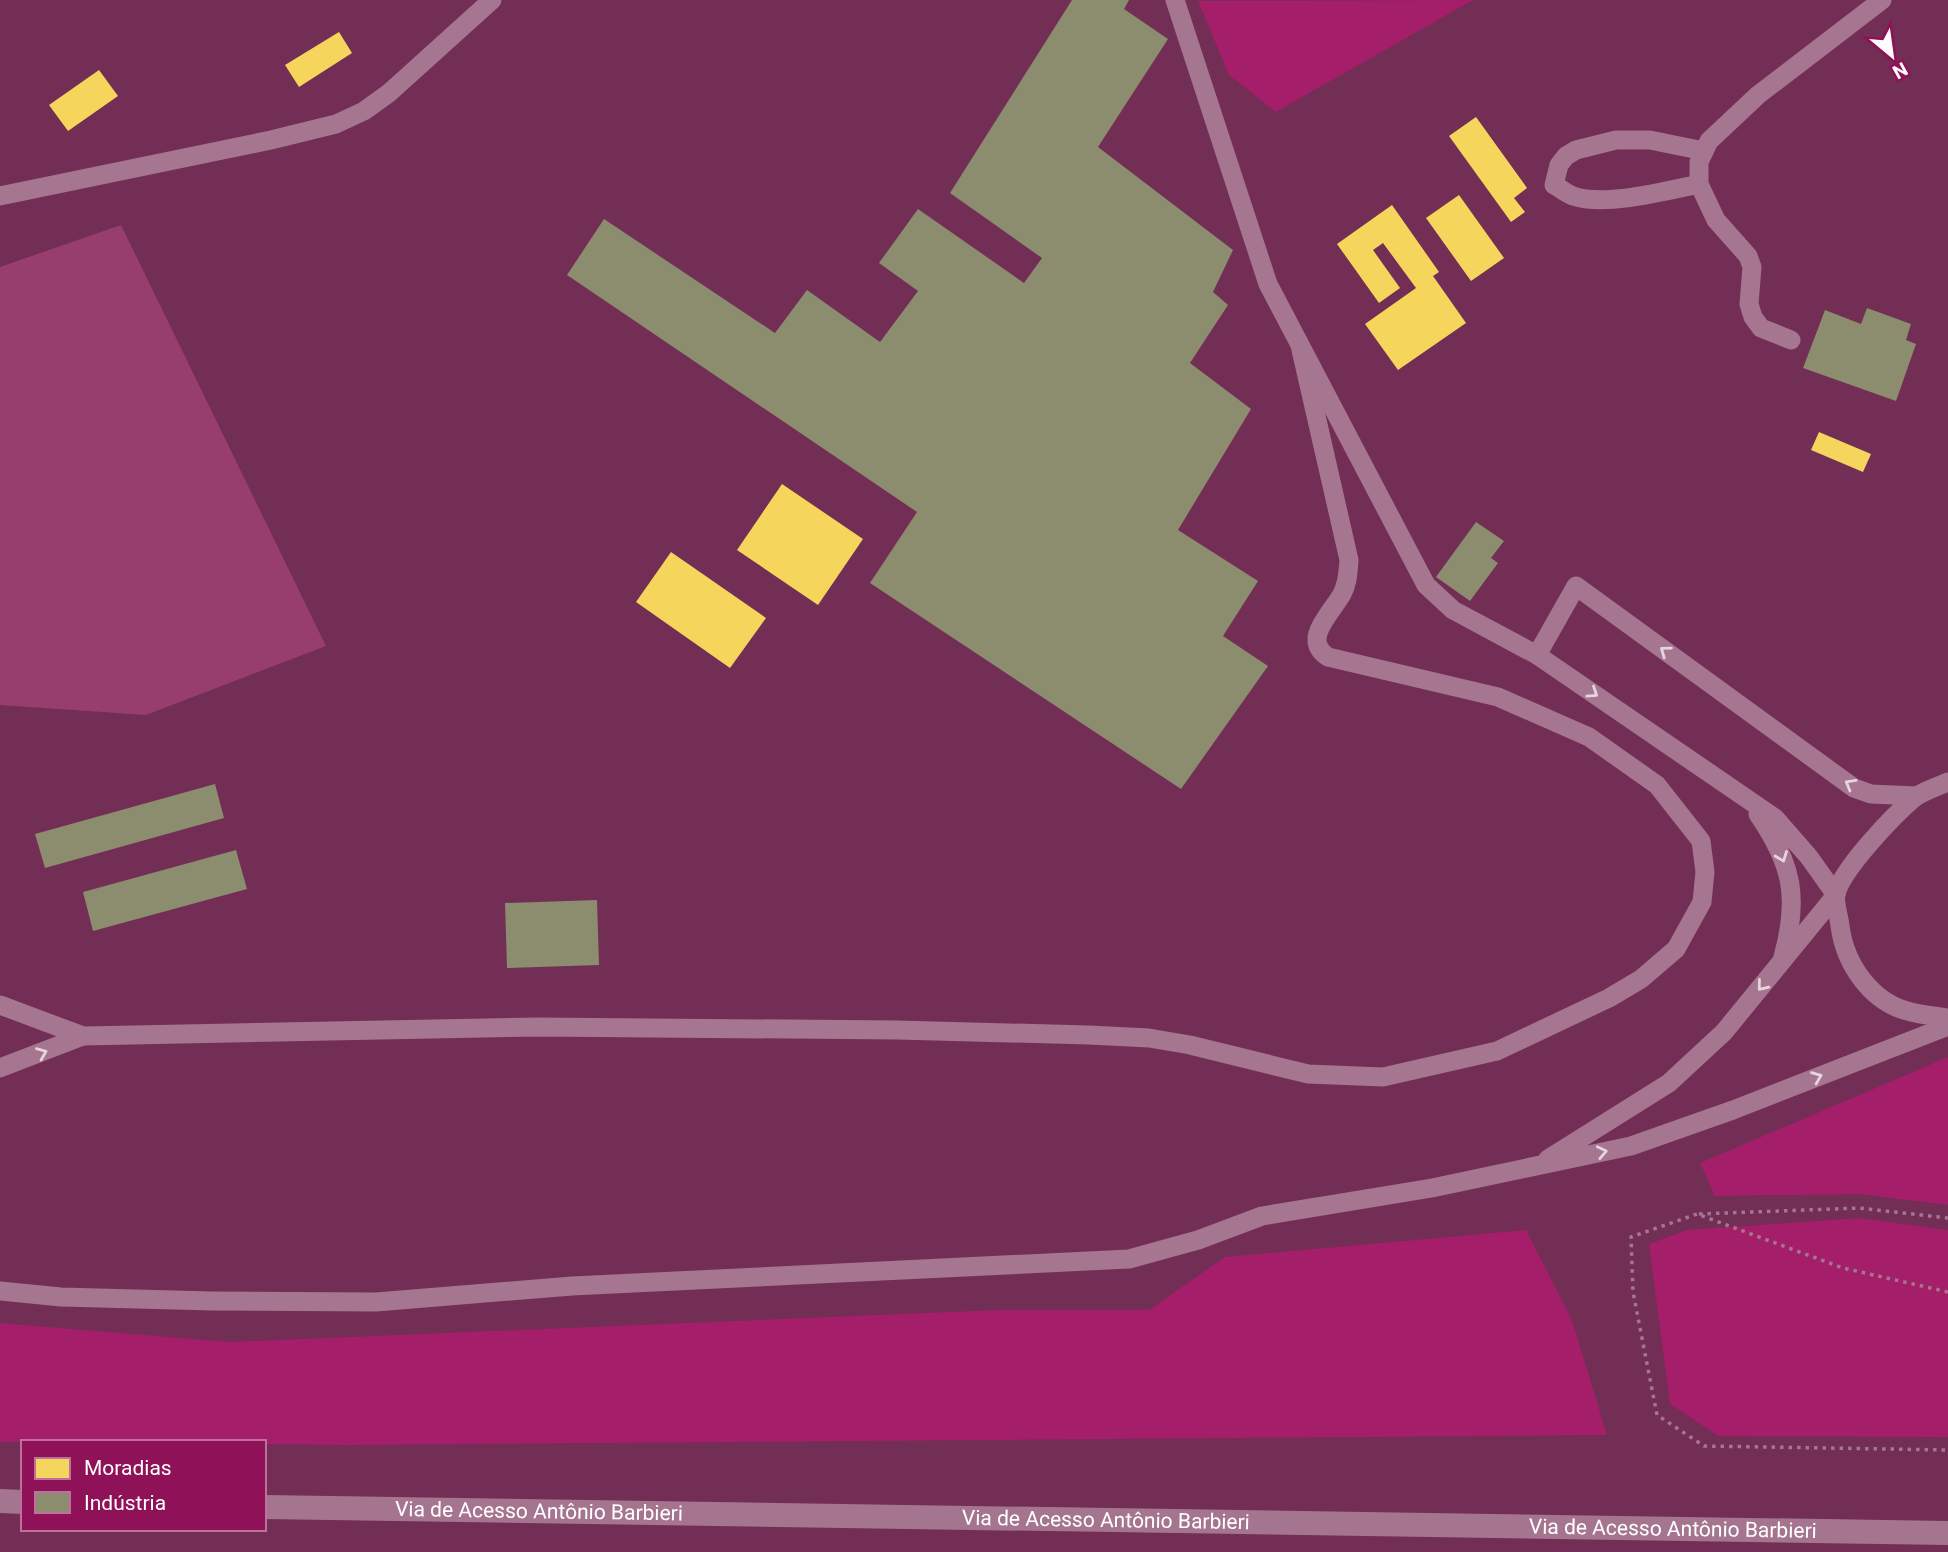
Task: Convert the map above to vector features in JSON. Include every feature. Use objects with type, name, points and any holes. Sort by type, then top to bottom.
[{"type":"main road","points":[[0,1501],[21,1502]]},
{"type":"main road","name":"Via de Acesso Antônio Barbieri","points":[[266,1507],[1948,1533]]},
{"type":"street","points":[[0,196],[336,124],[364,111],[389,93],[492,0]]},
{"type":"street","points":[[1175,0],[1268,284],[1426,585],[1453,610],[1536,655],[1776,818],[1809,856],[1836,895],[1841,932],[1847,952],[1872,992],[1891,1005],[1909,1012],[1948,1018]]},
{"type":"street","points":[[1791,340],[1761,328],[1753,317],[1749,304],[1752,267],[1748,256],[1716,220],[1699,184],[1699,162],[1709,141],[1758,95],[1882,0]]},
{"type":"street","points":[[1699,184],[1632,197],[1595,200],[1573,196],[1554,185],[1559,165],[1566,156],[1577,150],[1616,139],[1650,140],[1704,151]]},
{"type":"street","points":[[0,1068],[83,1036],[538,1027],[897,1030],[1149,1038],[1190,1045],[1308,1074],[1383,1077],[1497,1051],[1620,992],[1641,979],[1675,948],[1702,902],[1705,872],[1701,841],[1657,785],[1589,737],[1498,697],[1328,657],[1321,653],[1316,641],[1318,630],[1343,593],[1348,579],[1349,560],[1301,350]]},
{"type":"street","points":[[1536,655],[1576,586],[1854,788],[1871,794],[1916,796]]},
{"type":"street","points":[[1535,1167],[1668,1083],[1724,1032],[1836,895],[1847,873],[1874,839],[1916,796],[1948,782]]},
{"type":"street","points":[[1748,799],[1772,834],[1792,885],[1792,919],[1782,962]]},
{"type":"street","points":[[0,1005],[83,1036]]},
{"type":"street","points":[[0,1290],[88,1298],[376,1302],[572,1286],[1129,1259],[1198,1240],[1262,1216],[1432,1188],[1631,1146],[1733,1110],[1948,1026]]},
{"type":"path","points":[[1948,1218],[1859,1208],[1697,1214],[1631,1237],[1633,1292],[1657,1415],[1704,1446],[1948,1450]]},
{"type":"path","points":[[1697,1214],[1843,1268],[1948,1292]]},
{"type":"shaded area","points":[[1473,0],[1276,112],[1229,75],[1198,1]]},
{"type":"shaded area","points":[[121,225],[326,646],[146,715],[0,705],[0,267]]},
{"type":"shaded area","points":[[1948,1057],[1948,1205],[1859,1194],[1715,1196],[1700,1163]]},
{"type":"shaded area","points":[[1859,1218],[1948,1230],[1948,1437],[1718,1436],[1670,1404],[1649,1244],[1687,1230]]},
{"type":"shaded area","points":[[1526,1230],[1572,1320],[1607,1435],[345,1445],[266,1444],[266,1440],[0,1442],[0,1323],[230,1342],[998,1310],[1149,1310],[1225,1257]]},
{"type":"building: Moradias","points":[[339,32],[352,53],[299,87],[285,65]]},
{"type":"building: Moradias","points":[[99,70],[118,96],[68,131],[49,105]]},
{"type":"building: Moradias","points":[[1476,117],[1527,188],[1514,198],[1525,212],[1511,222],[1449,136]]},
{"type":"building: Moradias","points":[[1459,195],[1504,258],[1471,281],[1426,218]]},
{"type":"building: Moradias","points":[[1392,205],[1439,272],[1433,276],[1466,323],[1398,370],[1365,324],[1416,288],[1383,243],[1373,250],[1400,288],[1379,303],[1337,244]]},
{"type":"building: Moradias","points":[[1819,432],[1871,454],[1863,472],[1811,450]]},
{"type":"building: Moradias","points":[[782,484],[863,539],[818,605],[737,550]]},
{"type":"building: Moradias","points":[[671,552],[766,618],[730,668],[636,602]]},
{"type":"building: Indústria","points":[[1072,0],[1129,0],[1124,9],[1168,39],[1098,147],[1233,250],[1213,292],[1228,305],[1190,363],[1251,409],[1178,530],[1258,581],[1223,636],[1268,666],[1181,789],[870,583],[917,512],[567,275],[604,219],[775,333],[807,290],[880,342],[918,291],[879,263],[918,209],[1024,283],[1042,258],[950,193]]},
{"type":"building: Indústria","points":[[1867,308],[1911,324],[1906,340],[1916,344],[1896,401],[1803,368],[1825,310],[1861,324]]},
{"type":"building: Indústria","points":[[1476,522],[1504,541],[1491,558],[1498,563],[1470,601],[1436,577]]},
{"type":"building: Indústria","points":[[215,784],[224,818],[45,868],[35,834]]},
{"type":"building: Indústria","points":[[236,850],[247,889],[93,931],[83,892]]},
{"type":"building: Indústria","points":[[597,900],[599,965],[507,968],[505,903]]}]
